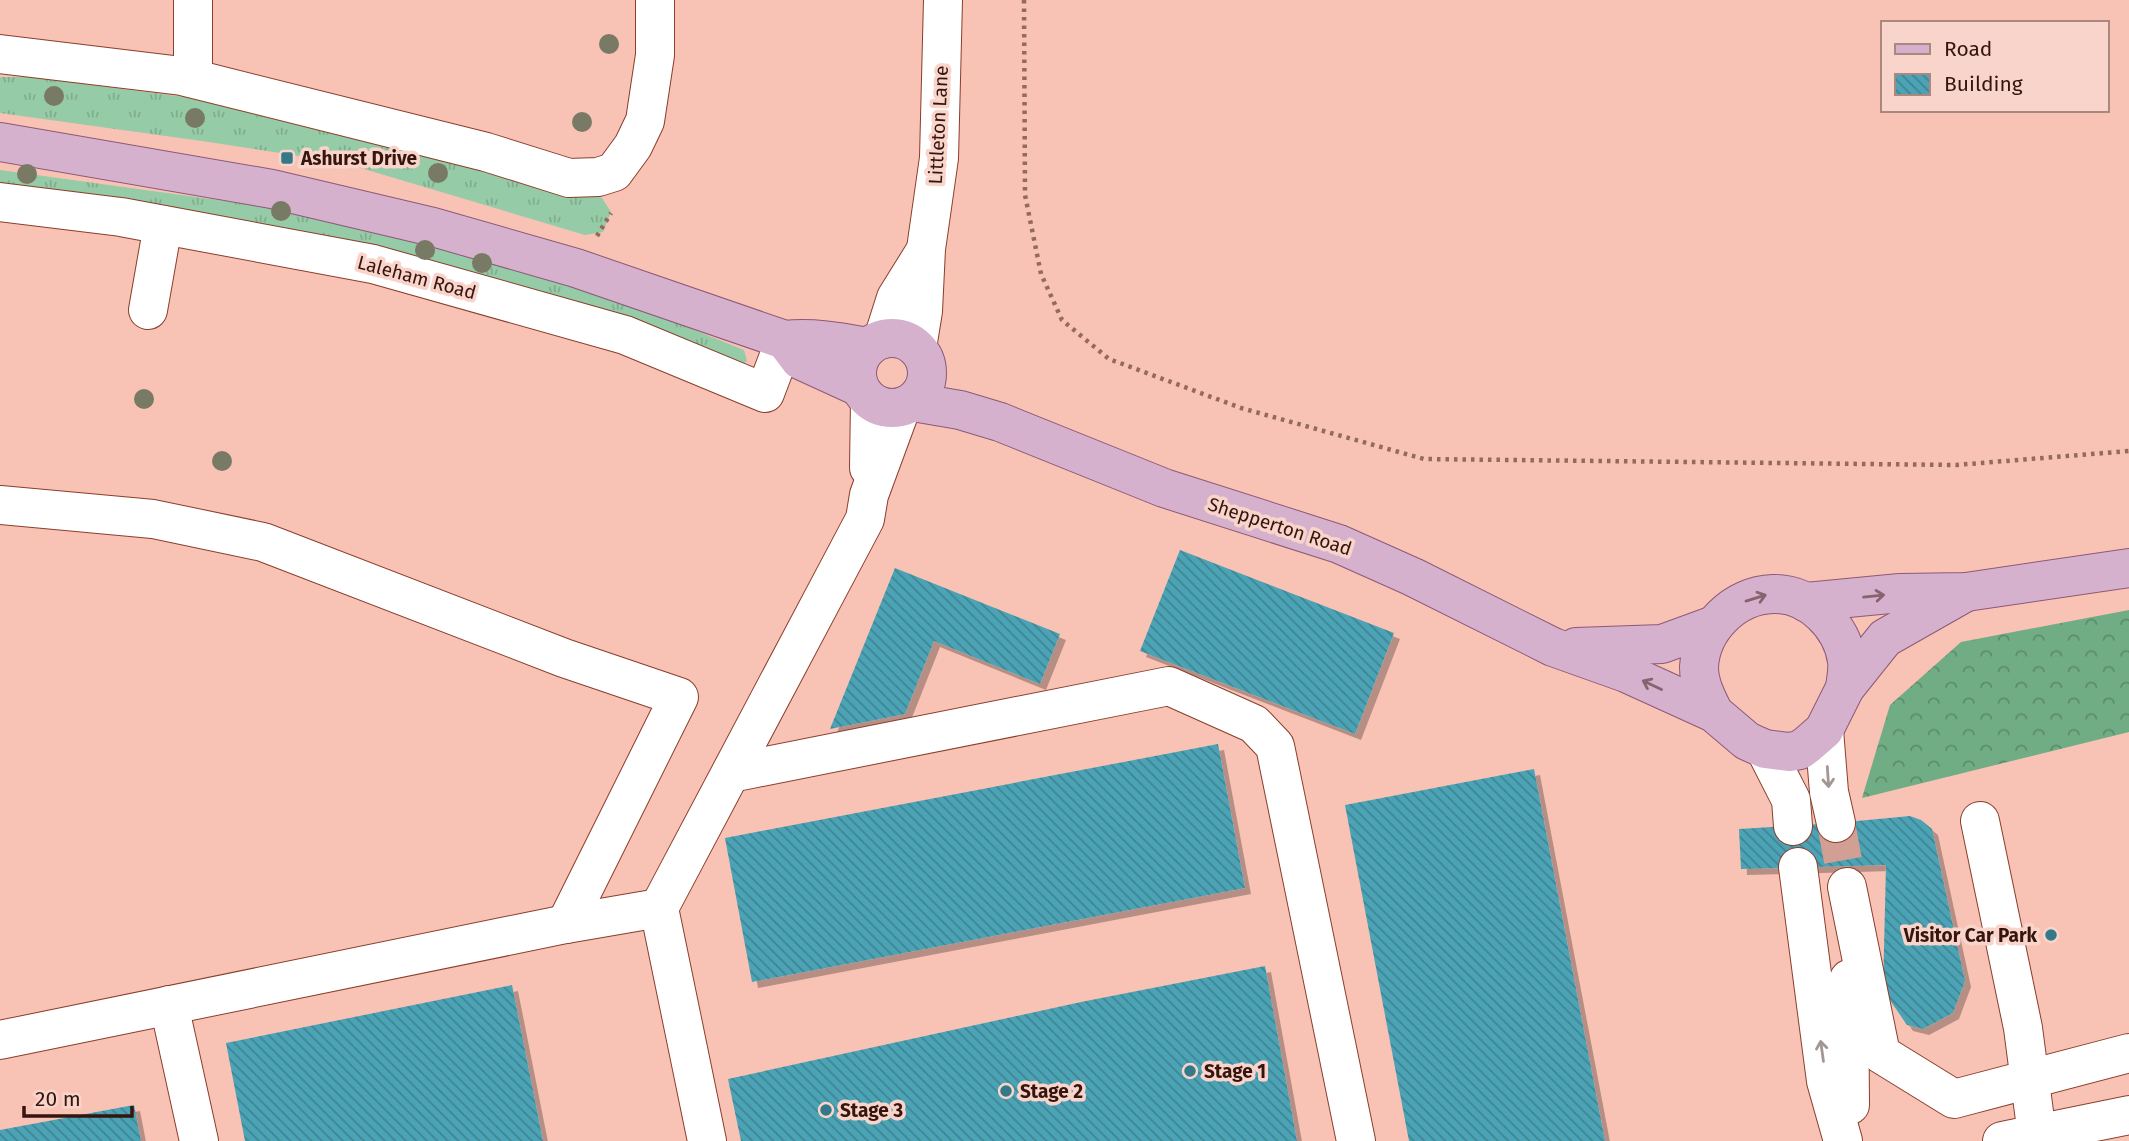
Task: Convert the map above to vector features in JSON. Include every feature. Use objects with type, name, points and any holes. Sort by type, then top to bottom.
[{"type":"main road","points":[[0,142],[272,189],[433,227],[576,268],[785,340],[800,360],[892,376]]},
{"type":"main road","name":"Shepperton Road","points":[[892,376],[969,398],[1000,422],[1164,488],[1339,544],[1413,577],[1553,648],[1626,673],[1714,713],[1747,741],[1765,749],[1789,752],[1800,750],[1824,730],[1845,688],[1885,638],[1966,592]]},
{"type":"main road","name":"Shepperton Road","points":[[1806,602],[1900,593],[1966,592],[2129,568]]},
{"type":"main road","name":"Shepperton Road","points":[[1714,713],[1703,692],[1699,669],[1703,646],[1714,625],[1732,607],[1755,597],[1774,593],[1806,602],[1827,617],[1841,638],[1847,663],[1845,688]]},
{"type":"main road","name":"Shepperton Road","points":[[1553,648],[1662,644],[1714,625]]},
{"type":"street","points":[[193,0],[193,78]]},
{"type":"street","points":[[0,54],[193,78],[486,152],[569,178],[598,177],[614,172],[645,121],[655,55],[655,0]]},
{"type":"street","name":"Littleton Lane","points":[[659,908],[865,519],[892,376],[896,298],[926,249],[939,158],[943,0]]},
{"type":"street","name":"Laleham Road","points":[[0,202],[121,217],[373,264],[625,335],[765,393],[785,340]]},
{"type":"street","points":[[148,310],[163,225]]},
{"type":"street","points":[[0,505],[153,519],[263,542],[552,653],[679,697],[566,924]]},
{"type":"street","points":[[731,773],[1169,686],[1254,724],[1275,746],[1356,1141]]},
{"type":"street","points":[[1824,730],[1829,792],[1836,823]]},
{"type":"street","points":[[1765,749],[1791,800],[1793,826]]},
{"type":"street","points":[[1980,821],[2023,1028],[2029,1079],[2020,1138],[2129,1115]]},
{"type":"street","points":[[1798,867],[1826,1081],[1843,1141]]},
{"type":"street","points":[[1850,1141],[1845,876],[1881,1054],[1954,1098],[2129,1053]]},
{"type":"street","points":[[0,1040],[566,924],[659,908],[707,1141]]},
{"type":"street","points":[[169,1005],[199,1141]]},
{"type":"path","points":[[1024,0],[1025,195],[1041,274],[1062,320],[1109,359],[1241,408],[1424,459],[1955,465],[2129,450]]},
{"type":"path","points":[[576,268],[615,207],[614,172]]},
{"type":"green space","points":[[0,77],[31,77],[261,107],[303,116],[602,198],[611,212],[603,232],[585,235],[344,163],[0,113]]},
{"type":"green space","points":[[0,170],[269,207],[451,249],[637,307],[744,350],[747,361],[739,367],[0,189]]},
{"type":"green space","points":[[2129,610],[2129,732],[1862,798],[1890,705],[1961,642]]},
{"type":"building","points":[[1180,550],[1394,633],[1355,734],[1140,651]]},
{"type":"building","points":[[895,568],[1060,634],[1040,684],[934,641],[905,714],[830,729]]},
{"type":"building","points":[[1218,744],[1245,888],[752,982],[725,838]]},
{"type":"building","points":[[1534,769],[1605,1141],[1409,1141],[1345,805]]},
{"type":"building","points":[[1910,816],[1921,820],[1932,829],[1965,981],[1953,1013],[1923,1029],[1907,1025],[1883,990],[1886,865],[1741,869],[1739,829]]},
{"type":"building","points":[[1265,966],[1297,1141],[741,1141],[728,1079],[1081,1002]]},
{"type":"building","points":[[512,985],[543,1141],[245,1141],[226,1043]]},
{"type":"building","points":[[134,1105],[141,1141],[0,1141],[0,1130]]},
{"type":"tunnel","points":[[1836,823],[1844,866]]},
{"type":"place","name":"Ashurst Drive","points":[[287,158]]},
{"type":"place","name":"Visitor Car Park","points":[[2051,935]]},
{"type":"place","name":"Stage 1","points":[[1190,1071]]},
{"type":"place","name":"Stage 2","points":[[1006,1091]]},
{"type":"place","name":"Stage 3","points":[[826,1110]]}]
